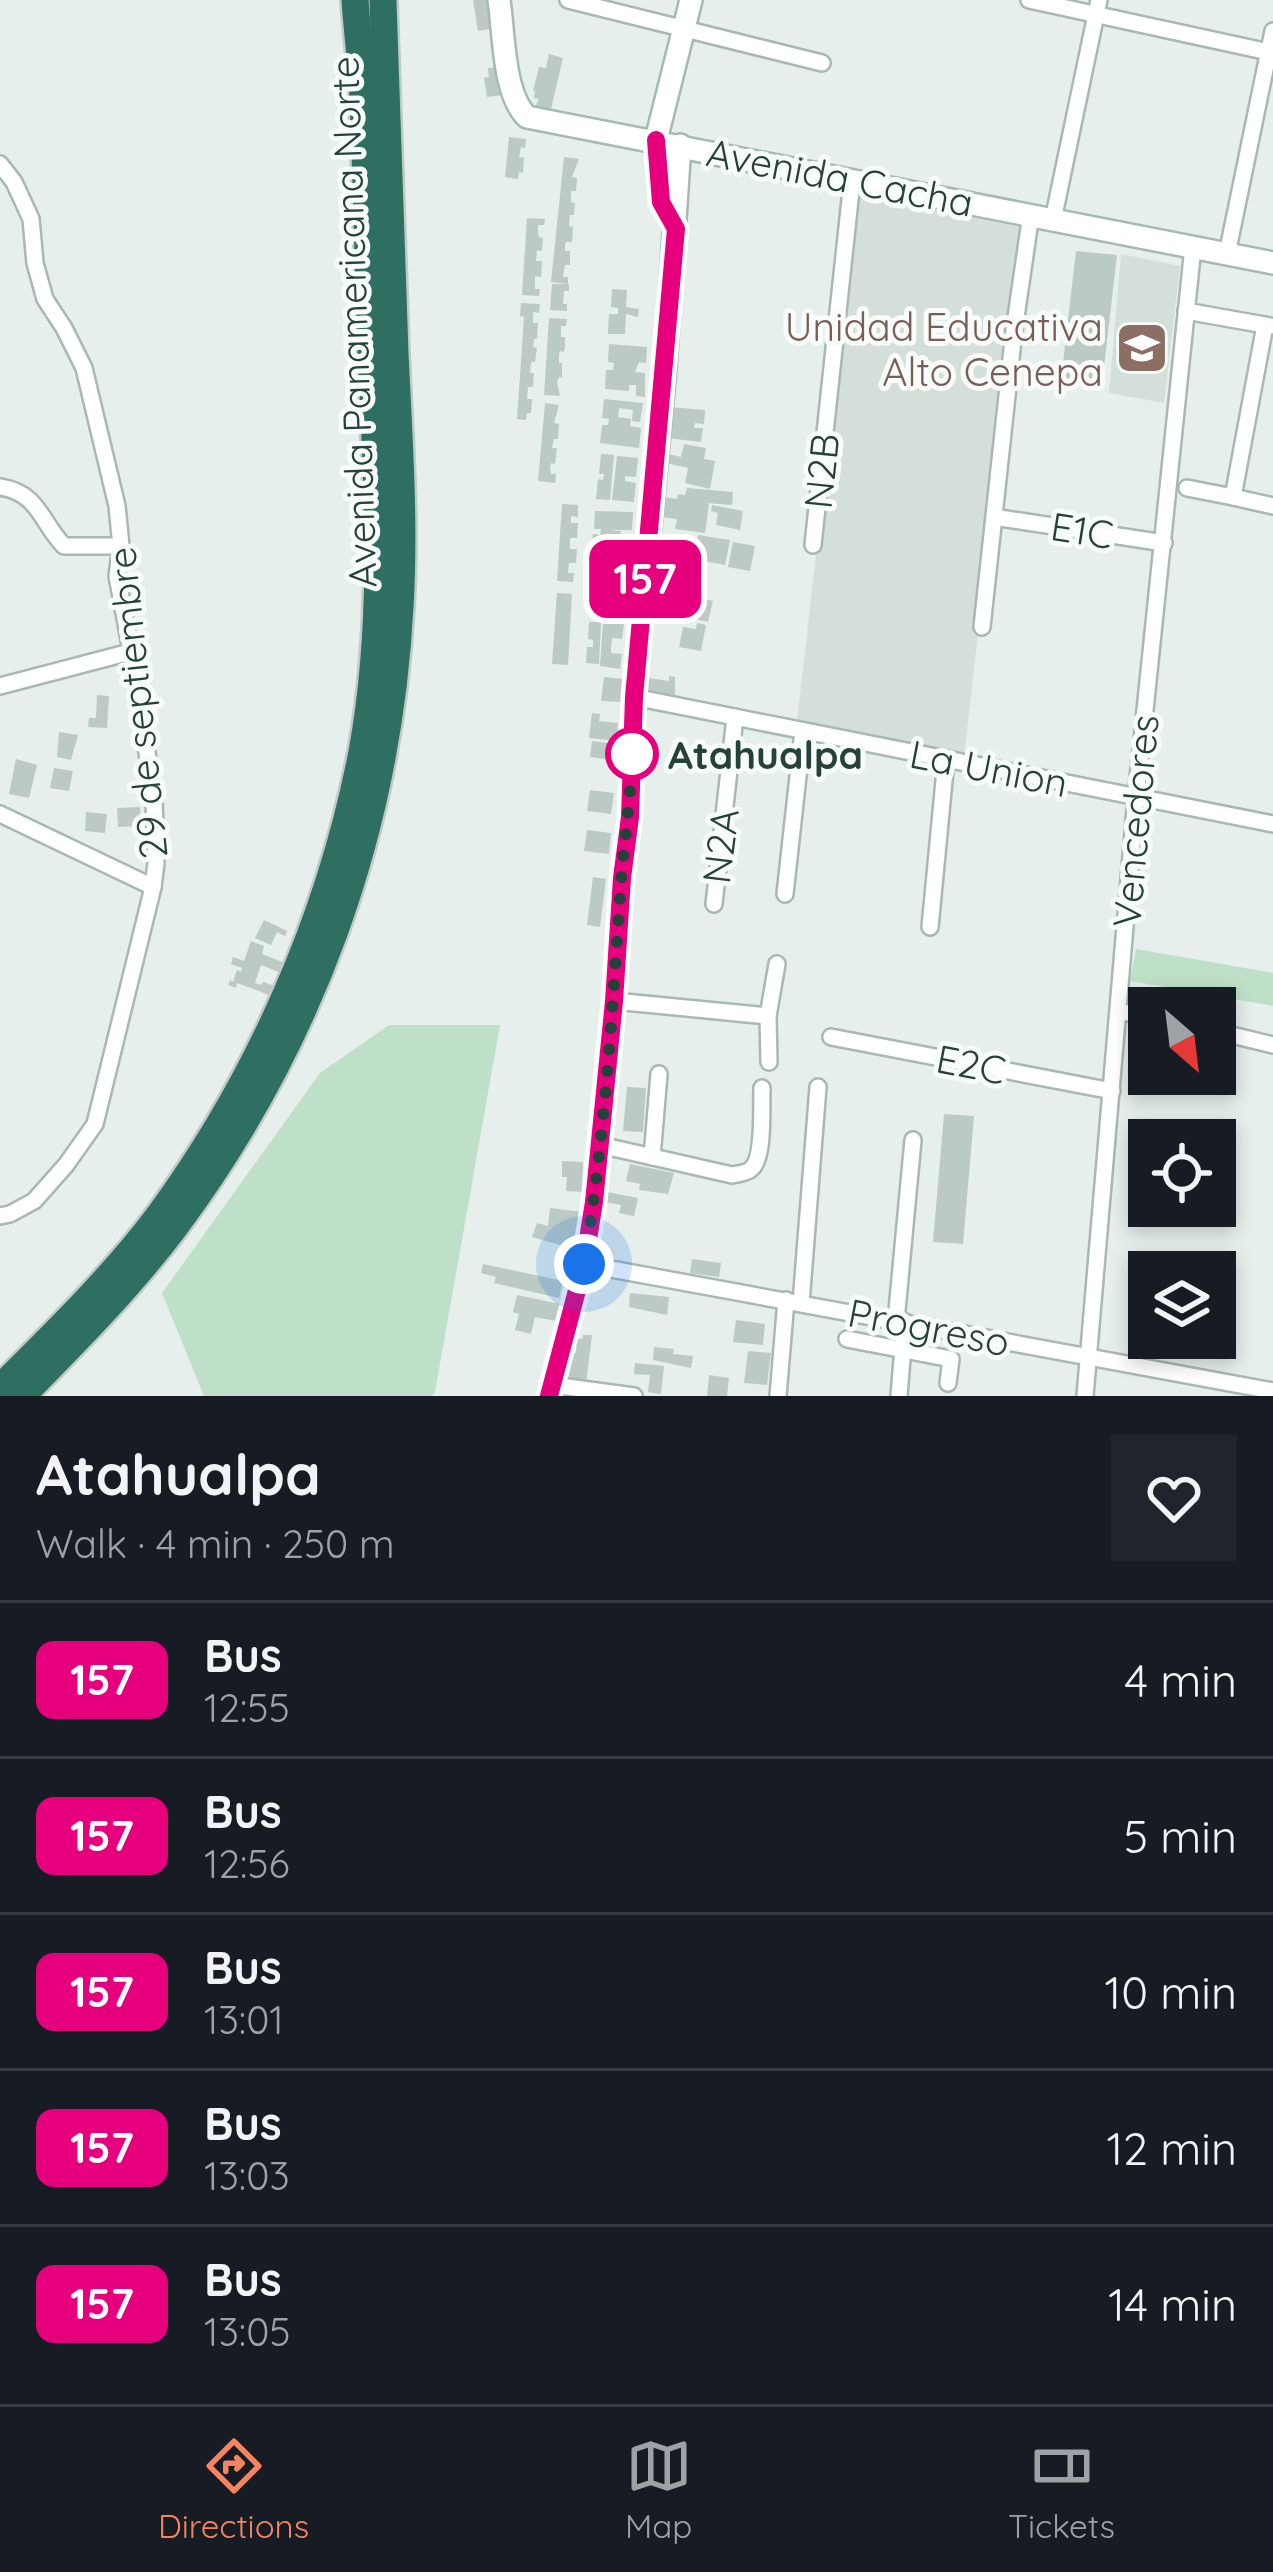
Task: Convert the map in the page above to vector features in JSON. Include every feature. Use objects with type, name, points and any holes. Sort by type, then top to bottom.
[{"type":"highway","name":"Avenida Panamericana Norte","points":[[0,1388],[125,1258],[181,1184],[212,1133],[252,1065],[308,945],[347,814],[371,679],[378,513],[356,0]]},
{"type":"highway","name":"Avenida Panamericana Norte","points":[[22,1396],[123,1292],[175,1227],[247,1120],[287,1048],[329,951],[364,842],[389,719],[404,522],[382,0]]},
{"type":"street","name":"Avenida Cacha","points":[[499,0],[510,84],[525,116],[1273,263]]},
{"type":"street","points":[[568,0],[822,63]]},
{"type":"street","points":[[676,229],[661,202],[656,140],[691,0]]},
{"type":"street","points":[[1029,0],[1097,7],[1271,52]]},
{"type":"street","points":[[982,627],[1014,331],[1097,7]]},
{"type":"street","points":[[1227,254],[1273,31]]},
{"type":"street","points":[[634,1396],[550,1390],[584,1264],[600,1145],[630,817],[634,697],[680,145]]},
{"type":"street","name":"29 de septiembre","points":[[0,164],[31,219],[35,263],[45,299],[83,368],[117,506],[121,545],[116,576],[154,800],[157,863],[94,1124],[34,1201],[0,1216]]},
{"type":"street","name":"N2B","points":[[813,545],[852,182]]},
{"type":"street","name":"Vencedores","points":[[1085,1396],[1136,797],[1193,247]]},
{"type":"street","points":[[1186,311],[1269,326],[1233,497]]},
{"type":"street","points":[[0,488],[30,498],[64,546],[121,545]]},
{"type":"street","points":[[1187,488],[1273,506]]},
{"type":"street","name":"E1C","points":[[1000,518],[1164,543]]},
{"type":"street","points":[[0,686],[130,652]]},
{"type":"street","name":"La Union","points":[[634,697],[1273,824]]},
{"type":"street","name":"N2A","points":[[714,904],[735,717]]},
{"type":"street","points":[[784,894],[803,730]]},
{"type":"street","points":[[930,928],[946,760]]},
{"type":"street","points":[[0,814],[153,886]]},
{"type":"street","points":[[769,1062],[768,1016],[777,964]]},
{"type":"street","points":[[614,1001],[768,1016]]},
{"type":"street","points":[[1118,1012],[1128,1013]]},
{"type":"street","points":[[1236,1036],[1273,1045]]},
{"type":"street","name":"E2C","points":[[831,1037],[1112,1091]]},
{"type":"street","points":[[652,1157],[659,1074]]},
{"type":"street","points":[[778,1396],[794,1301],[818,1087]]},
{"type":"street","points":[[600,1145],[732,1175],[749,1172],[760,1151],[762,1088]]},
{"type":"street","points":[[899,1396],[913,1140]]},
{"type":"street","name":"Progreso","points":[[584,1264],[1273,1391]]},
{"type":"street","points":[[847,1340],[951,1359],[948,1383]]},
{"type":"shaded area","points":[[857,195],[1025,228],[964,756],[797,722]]},
{"type":"shaded area","name":"Unidad Educativa Alto Cenepa","points":[[1121,254],[1180,266],[1164,403],[1109,393]]},
{"type":"green space","points":[[1136,949],[1273,973],[1273,1006],[1236,1000],[1236,987],[1164,987],[1130,981]]},
{"type":"green space","points":[[389,1025],[500,1025],[435,1392],[432,1396],[204,1396],[162,1293],[320,1073]]},
{"type":"building","points":[[473,0],[496,0],[500,27],[478,31]]},
{"type":"building","points":[[549,54],[563,58],[550,113],[532,114],[539,99],[533,91],[539,67],[546,68]]},
{"type":"building","points":[[500,67],[504,95],[487,97],[484,78],[489,77],[488,68]]},
{"type":"building","points":[[509,137],[526,139],[519,158],[524,157],[523,173],[519,172],[518,179],[505,177]]},
{"type":"building","points":[[564,157],[579,159],[572,177],[577,178],[576,191],[571,191],[575,203],[569,226],[573,227],[572,242],[565,246],[570,251],[570,265],[565,265],[563,277],[568,277],[568,284],[551,282]]},
{"type":"building","points":[[527,218],[545,219],[544,225],[538,225],[543,238],[536,261],[542,261],[541,277],[535,276],[539,296],[522,295]]},
{"type":"building","points":[[1076,251],[1117,255],[1102,384],[1061,380]]},
{"type":"building","points":[[552,284],[569,284],[563,304],[567,311],[550,310]]},
{"type":"building","points":[[612,289],[627,290],[626,307],[639,309],[638,317],[626,314],[625,334],[608,334],[609,314],[618,314],[618,308],[611,307]]},
{"type":"building","points":[[521,303],[540,304],[539,313],[533,312],[533,323],[538,323],[533,347],[537,348],[535,362],[531,362],[533,387],[528,387],[531,413],[526,420],[517,419]]},
{"type":"building","points":[[549,318],[567,319],[566,326],[561,326],[565,345],[559,355],[560,396],[544,395]]},
{"type":"building","points":[[609,344],[647,347],[646,363],[639,362],[635,372],[645,373],[645,397],[636,396],[636,385],[629,385],[629,391],[605,389],[606,370],[613,370],[614,363],[608,362]]},
{"type":"building","points":[[604,399],[643,403],[640,422],[632,421],[633,410],[619,408],[618,417],[631,419],[630,426],[641,428],[639,448],[600,443],[602,425],[608,425],[609,419],[602,418]]},
{"type":"building","points":[[545,403],[559,405],[554,423],[559,424],[558,439],[552,448],[557,448],[555,464],[550,469],[556,474],[555,483],[538,481]]},
{"type":"building","points":[[670,407],[705,410],[704,424],[695,423],[694,428],[703,428],[701,442],[667,438]]},
{"type":"building","points":[[684,444],[706,448],[704,459],[715,461],[710,489],[685,483],[688,468],[666,463],[668,454],[681,457]]},
{"type":"building","points":[[601,454],[614,455],[610,500],[596,499],[598,479],[603,480],[604,474],[599,474]]},
{"type":"building","points":[[617,456],[638,458],[636,477],[625,476],[625,481],[636,483],[634,502],[612,500]]},
{"type":"building","points":[[687,488],[733,492],[732,505],[706,503],[705,533],[675,529],[677,519],[661,517],[664,497],[677,499]]},
{"type":"building","points":[[562,504],[578,505],[578,517],[571,516],[571,523],[578,523],[577,538],[570,538],[570,549],[577,549],[576,563],[569,563],[573,582],[557,581]]},
{"type":"building","points":[[712,505],[743,511],[740,530],[716,525],[718,513],[711,511]]},
{"type":"building","points":[[595,511],[633,512],[632,530],[609,530],[621,531],[620,538],[631,538],[630,556],[591,553],[593,534],[600,535],[601,529],[594,529]]},
{"type":"building","points":[[698,535],[730,540],[725,565],[693,559]]},
{"type":"building","points":[[733,542],[755,546],[750,571],[728,567]]},
{"type":"building","points":[[664,560],[698,567],[696,578],[707,580],[700,598],[713,601],[708,622],[696,619],[699,607],[654,600]]},
{"type":"building","points":[[591,566],[628,568],[627,585],[616,584],[616,594],[626,594],[625,611],[605,610],[604,588],[603,610],[586,609],[588,589],[596,590],[590,584]]},
{"type":"building","points":[[557,593],[572,594],[568,665],[552,664]]},
{"type":"building","points":[[589,622],[601,622],[599,664],[586,663],[587,647],[593,647],[593,640],[588,639]]},
{"type":"building","points":[[603,622],[624,624],[622,639],[612,638],[611,647],[611,653],[622,654],[620,669],[600,666]]},
{"type":"building","points":[[697,623],[706,625],[701,651],[679,647],[683,627],[696,629]]},
{"type":"building","points":[[669,676],[675,677],[675,698],[646,694],[649,678],[669,681]]},
{"type":"building","points":[[604,677],[624,679],[622,702],[601,701]]},
{"type":"building","points":[[97,695],[109,696],[107,728],[88,727],[89,718],[96,718]]},
{"type":"building","points":[[592,713],[600,714],[599,721],[618,723],[616,741],[589,738]]},
{"type":"building","points":[[59,732],[78,735],[71,760],[57,757]]},
{"type":"building","points":[[592,741],[615,744],[612,760],[590,757]]},
{"type":"building","points":[[16,759],[37,765],[29,798],[9,794]]},
{"type":"building","points":[[54,768],[73,771],[69,791],[50,788]]},
{"type":"building","points":[[590,790],[614,793],[611,814],[587,811]]},
{"type":"building","points":[[140,807],[141,826],[118,827],[117,808]]},
{"type":"building","points":[[86,812],[107,814],[105,833],[85,831]]},
{"type":"building","points":[[587,830],[611,833],[609,854],[584,851]]},
{"type":"building","points":[[593,877],[606,879],[600,927],[587,925]]},
{"type":"building","points":[[264,920],[287,931],[285,936],[277,932],[271,945],[255,938]]},
{"type":"building","points":[[251,941],[264,946],[262,954],[285,963],[281,973],[261,965],[255,983],[275,986],[272,996],[237,983],[236,988],[228,985],[242,968],[231,964],[233,957],[244,961]]},
{"type":"building","points":[[627,1087],[646,1088],[643,1132],[623,1131]]},
{"type":"building","points":[[944,1114],[974,1116],[963,1244],[933,1242]]},
{"type":"building","points":[[562,1161],[583,1162],[582,1192],[566,1191]]},
{"type":"building","points":[[630,1164],[674,1173],[668,1194],[639,1190],[640,1184],[626,1181]]},
{"type":"building","points":[[607,1192],[638,1198],[634,1216],[619,1213],[621,1205],[605,1202]]},
{"type":"building","points":[[550,1208],[582,1212],[574,1249],[532,1237],[537,1223],[548,1226]]},
{"type":"building","points":[[692,1259],[721,1263],[719,1277],[690,1273]]},
{"type":"building","points":[[483,1264],[563,1281],[559,1298],[494,1283],[496,1277],[481,1273]]},
{"type":"building","points":[[630,1293],[669,1297],[667,1315],[629,1307]]},
{"type":"building","points":[[517,1295],[560,1304],[556,1321],[535,1317],[531,1334],[515,1330]]},
{"type":"building","points":[[736,1320],[765,1324],[763,1345],[733,1342]]},
{"type":"building","points":[[592,1335],[586,1384],[568,1382],[572,1352],[576,1353],[577,1339]]},
{"type":"building","points":[[654,1347],[693,1356],[691,1368],[653,1360]]},
{"type":"building","points":[[748,1351],[771,1353],[767,1385],[744,1383]]},
{"type":"building","points":[[635,1363],[664,1366],[661,1394],[648,1392],[650,1375],[634,1374]]},
{"type":"building","points":[[709,1375],[729,1378],[727,1396],[707,1396]]},
{"type":"bus line","name":"157","points":[[549,1396],[584,1264],[594,1202],[630,817],[634,697],[676,229],[661,202],[656,140]]},
{"type":"place","name":"Unidad Educativa Alto Cenepa","points":[[1142,348]]},
{"type":"place","name":"Atahualpa","points":[[632,754]]},
{"type":"route","points":[[584,1264],[614,1001],[632,754]]}]
